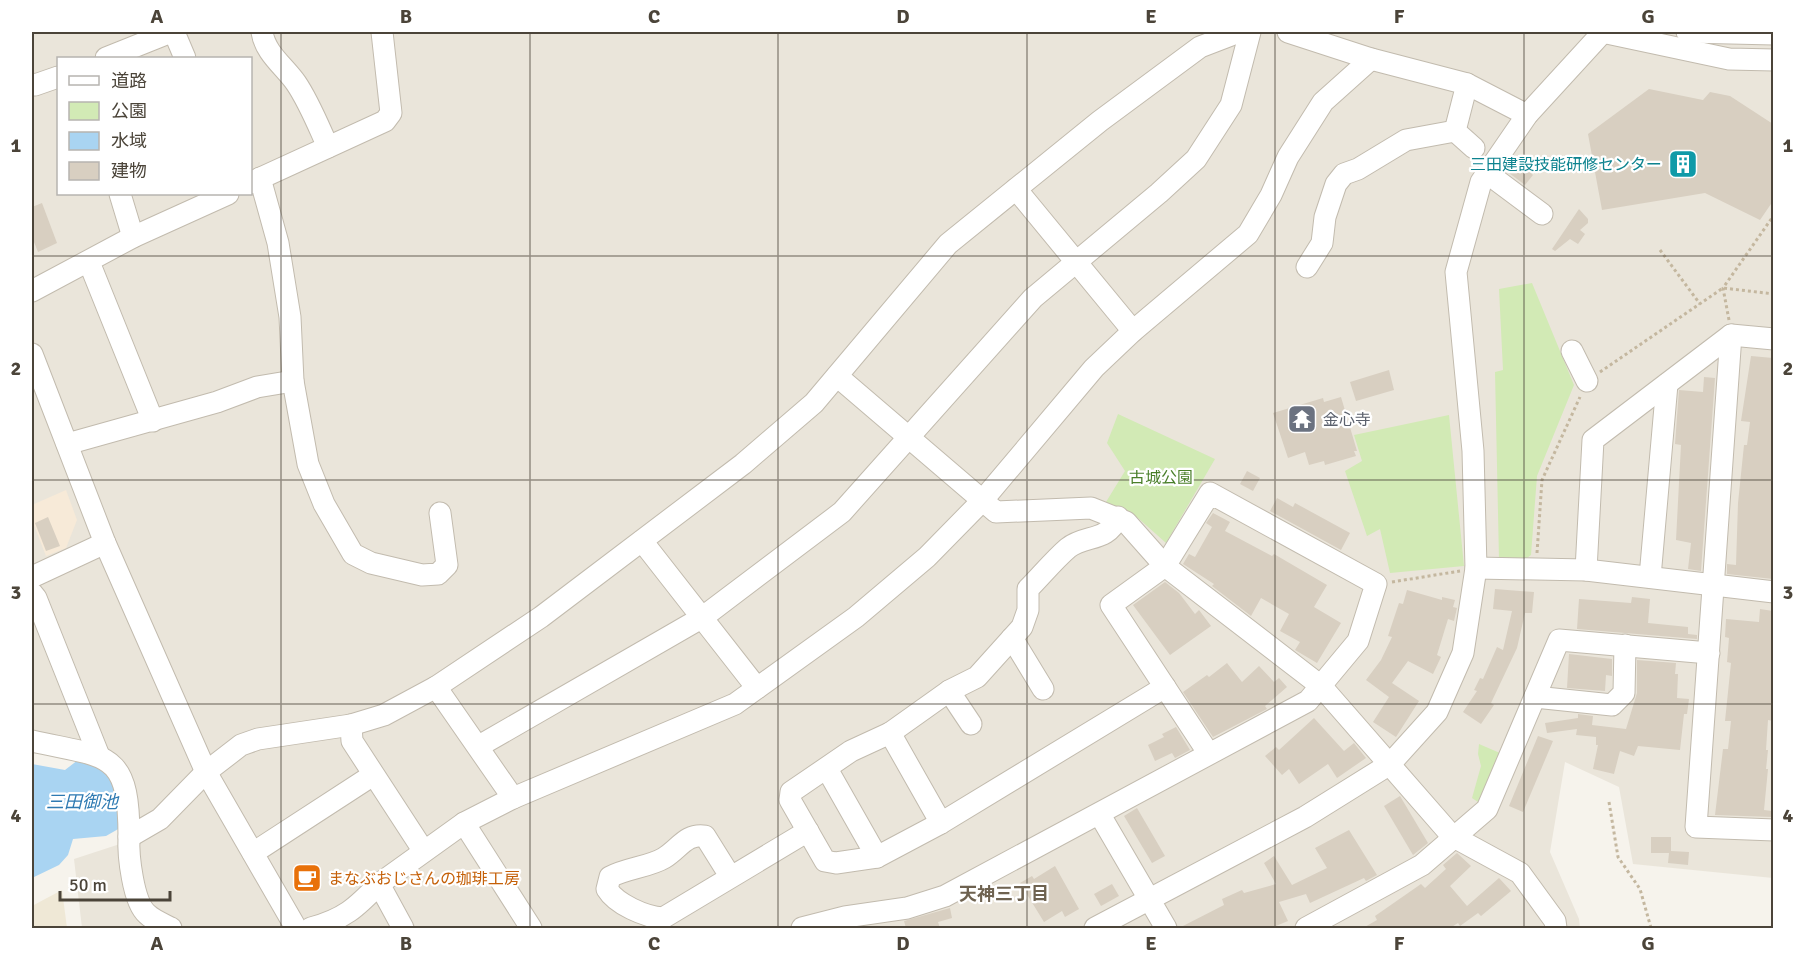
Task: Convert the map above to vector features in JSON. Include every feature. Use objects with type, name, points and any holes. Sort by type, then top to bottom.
[{"type":"street","points":[[109,57],[173,32],[185,57]]},
{"type":"street","points":[[262,32],[271,53],[296,82],[327,147]]},
{"type":"street","points":[[382,32],[391,113],[385,122],[255,181],[276,234],[288,306],[293,381],[308,464],[324,504],[353,554],[371,563],[422,575],[438,574],[447,565],[440,513]]},
{"type":"street","points":[[129,837],[160,819],[206,772],[241,745],[258,739],[351,725],[384,715],[436,687],[541,617],[743,464],[814,404],[948,244],[1100,121],[1200,47],[1239,32]]},
{"type":"street","points":[[479,746],[703,617],[842,512],[1033,298],[1159,193],[1196,159],[1231,105],[1250,32]]},
{"type":"street","points":[[1288,32],[1371,59],[1467,84],[1527,115]]},
{"type":"street","points":[[1095,928],[1305,817],[1390,764],[1437,712],[1463,652],[1476,568],[1473,451],[1456,272],[1481,182],[1527,115],[1602,32],[1729,59],[1773,60]]},
{"type":"street","points":[[1687,32],[1773,34]]},
{"type":"street","points":[[311,928],[337,921],[354,910],[379,884],[423,850],[464,823],[513,798],[735,704],[856,617],[927,557],[982,501],[1094,368],[1133,331],[1248,234],[1271,195],[1288,157],[1323,102],[1371,59]]},
{"type":"street","points":[[32,84],[35,85],[57,76]]},
{"type":"street","points":[[1455,132],[1467,84]]},
{"type":"street","points":[[1306,267],[1322,243],[1325,217],[1336,184],[1344,174],[1358,169],[1406,140],[1455,132],[1474,148]]},
{"type":"street","points":[[1487,172],[1542,214]]},
{"type":"street","points":[[1016,189],[1077,260],[1133,331]]},
{"type":"street","points":[[120,195],[133,237]]},
{"type":"street","points":[[32,291],[133,237],[226,195]]},
{"type":"street","points":[[89,262],[153,421]]},
{"type":"street","points":[[1586,570],[1593,440],[1731,335],[1773,339]]},
{"type":"street","points":[[1731,335],[1696,827],[1773,830]]},
{"type":"street","points":[[1572,351],[1587,381]]},
{"type":"street","points":[[32,354],[105,543],[206,772],[296,928]]},
{"type":"street","points":[[837,376],[996,512],[1091,508],[1118,517],[1139,535],[1165,566],[1321,686],[1390,764],[1417,799],[1452,836],[1520,873],[1555,921],[1556,928]]},
{"type":"street","points":[[67,444],[153,421],[257,387],[293,381]]},
{"type":"street","points":[[1650,577],[1667,384]]},
{"type":"street","points":[[807,927],[844,917],[907,908],[945,896],[1100,815],[1308,701],[1358,641],[1376,584],[1210,493],[1165,566],[1111,605],[1209,754]]},
{"type":"street","points":[[1118,517],[1113,529],[1070,547],[1028,589],[1022,627],[977,677],[949,691],[891,733],[851,750],[827,769],[791,792],[790,800],[825,861],[836,863],[877,857],[941,823],[1165,687]]},
{"type":"street","points":[[642,541],[757,688]]},
{"type":"street","points":[[32,576],[105,543]]},
{"type":"street","points":[[1476,568],[1586,570],[1773,592]]},
{"type":"street","points":[[32,593],[36,597],[99,756]]},
{"type":"street","points":[[1012,638],[1043,689]]},
{"type":"street","points":[[1306,928],[1422,865],[1452,836],[1487,809],[1559,640],[1709,653]]},
{"type":"street","points":[[1535,697],[1612,705],[1624,693],[1625,645]]},
{"type":"street","points":[[436,687],[513,798]]},
{"type":"street","points":[[949,691],[971,724]]},
{"type":"street","points":[[351,725],[352,741],[423,850]]},
{"type":"street","points":[[891,733],[941,823]]},
{"type":"street","points":[[32,741],[99,756],[116,766],[126,788],[128,850],[139,903],[147,914],[171,928]]},
{"type":"street","points":[[827,769],[877,857]]},
{"type":"street","points":[[253,854],[374,775]]},
{"type":"street","points":[[1100,815],[1166,928]]},
{"type":"street","points":[[464,823],[531,928]]},
{"type":"street","points":[[730,876],[705,836],[695,835],[677,846],[664,858],[623,870],[610,877],[607,889],[613,898],[654,918],[663,918],[808,831]]},
{"type":"street","points":[[379,884],[403,928]]},
{"type":"path","points":[[1535,570],[1542,480],[1587,381],[1723,288],[1773,215]]},
{"type":"path","points":[[1660,250],[1700,304]]},
{"type":"path","points":[[1723,288],[1773,294]]},
{"type":"path","points":[[1723,288],[1731,335]]},
{"type":"path","points":[[1376,584],[1476,568]]},
{"type":"path","points":[[1609,802],[1618,857],[1640,889],[1651,928]]},
{"type":"shaded area","points":[[32,32],[1773,32],[1773,878],[1633,864],[1619,787],[1565,762],[1550,852],[1579,919],[1580,928],[82,928],[74,859],[123,843],[109,766],[32,745]]},
{"type":"shaded area","points":[[66,490],[77,520],[66,548],[46,556],[32,520],[32,505]]},
{"type":"shaded area","points":[[62,890],[67,928],[32,928],[32,906]]},
{"type":"green space","points":[[1532,283],[1574,385],[1537,476],[1531,555],[1523,561],[1499,560],[1495,372],[1503,370],[1499,289]]},
{"type":"green space","name":"古城公園","points":[[1118,414],[1215,459],[1166,543],[1138,518],[1106,502],[1125,471],[1107,443]]},
{"type":"green space","points":[[1449,415],[1464,566],[1390,573],[1380,529],[1367,536],[1345,471],[1362,461],[1354,435]]},
{"type":"green space","points":[[1479,744],[1500,753],[1478,802],[1472,798],[1481,766],[1478,754]]},
{"type":"water","name":"三田御池","points":[[78,760],[113,772],[120,828],[106,836],[73,839],[68,855],[59,865],[32,878],[32,764],[65,770]]},
{"type":"building","name":"三田建設技能研修センター","points":[[1649,89],[1703,100],[1710,92],[1730,96],[1773,124],[1773,201],[1760,220],[1705,193],[1602,210],[1588,134]]},
{"type":"building","points":[[1518,162],[1533,175],[1525,185],[1509,173]]},
{"type":"building","points":[[42,203],[57,243],[38,252],[32,237],[32,207]]},
{"type":"building","points":[[1579,209],[1588,219],[1588,223],[1580,230],[1585,234],[1578,244],[1570,239],[1555,251],[1552,249]]},
{"type":"building","points":[[1751,356],[1773,358],[1773,579],[1727,574],[1727,564],[1736,565],[1738,503],[1744,445],[1747,445],[1750,422],[1741,421]]},
{"type":"building","points":[[1389,370],[1394,390],[1356,401],[1350,382]]},
{"type":"building","points":[[1704,377],[1715,378],[1701,571],[1688,569],[1691,543],[1676,540],[1681,445],[1675,444],[1679,390],[1703,392]]},
{"type":"building","points":[[1341,397],[1357,451],[1354,451],[1356,456],[1325,465],[1324,461],[1309,465],[1305,452],[1288,458],[1273,413],[1323,398],[1324,402]]},
{"type":"building","points":[[1247,471],[1260,478],[1253,491],[1240,484]]},
{"type":"building","points":[[1277,498],[1293,507],[1295,503],[1350,533],[1341,550],[1270,511]]},
{"type":"building","points":[[1213,513],[1230,522],[1225,531],[1272,556],[1274,554],[1327,585],[1314,607],[1341,623],[1317,663],[1295,650],[1300,642],[1280,631],[1289,614],[1261,598],[1251,616],[1212,586],[1214,584],[1183,564],[1189,554],[1195,557],[1212,527],[1206,523]]},
{"type":"building","points":[[48,517],[60,546],[46,551],[35,523]]},
{"type":"building","points":[[1165,582],[1179,593],[1195,614],[1199,610],[1211,626],[1170,655],[1133,605]]},
{"type":"building","points":[[1495,589],[1534,592],[1532,613],[1525,613],[1517,648],[1491,703],[1494,705],[1481,724],[1463,712],[1477,691],[1474,690],[1480,678],[1483,679],[1497,647],[1503,650],[1512,611],[1493,609]]},
{"type":"building","points":[[1407,590],[1442,600],[1442,597],[1455,600],[1453,607],[1457,608],[1454,621],[1448,619],[1437,655],[1441,657],[1433,674],[1408,661],[1392,683],[1419,701],[1396,737],[1373,722],[1389,697],[1366,680],[1381,660],[1392,637],[1388,636],[1399,603],[1403,604]]},
{"type":"building","points":[[1632,597],[1650,599],[1648,623],[1688,627],[1688,634],[1697,635],[1697,639],[1577,629],[1579,599],[1631,603]]},
{"type":"building","points":[[1760,609],[1773,611],[1771,690],[1773,690],[1773,721],[1768,720],[1766,769],[1768,769],[1764,810],[1772,811],[1772,817],[1715,815],[1723,749],[1728,749],[1731,721],[1725,721],[1731,663],[1727,662],[1729,638],[1725,637],[1726,619],[1759,622]]},
{"type":"building","points":[[1569,654],[1612,659],[1612,676],[1606,675],[1605,691],[1567,688]]},
{"type":"building","points":[[1637,660],[1676,663],[1677,698],[1689,699],[1687,714],[1684,714],[1680,750],[1638,746],[1634,756],[1620,751],[1614,774],[1593,769],[1598,745],[1596,745],[1596,737],[1576,735],[1577,729],[1547,733],[1545,723],[1578,718],[1578,714],[1593,716],[1592,725],[1626,729],[1637,693]]},
{"type":"building","points":[[1227,663],[1242,682],[1259,666],[1274,682],[1279,678],[1287,687],[1265,706],[1267,709],[1213,737],[1183,692]]},
{"type":"building","points":[[1314,718],[1344,751],[1354,743],[1366,758],[1337,778],[1328,764],[1299,784],[1289,769],[1282,775],[1265,756],[1276,747],[1279,750]]},
{"type":"building","points":[[1176,727],[1190,750],[1175,758],[1172,753],[1155,761],[1148,745],[1164,737],[1162,734]]},
{"type":"building","points":[[1538,736],[1553,741],[1523,812],[1509,806]]},
{"type":"building","points":[[1400,796],[1428,843],[1413,855],[1384,806]]},
{"type":"building","points":[[1137,808],[1165,856],[1152,863],[1124,816]]},
{"type":"building","points":[[1349,830],[1377,875],[1366,881],[1364,878],[1310,903],[1306,894],[1279,902],[1288,921],[1271,928],[1179,928],[1224,905],[1222,899],[1242,890],[1244,893],[1276,884],[1264,863],[1274,856],[1292,885],[1327,868],[1315,848]]},
{"type":"building","points":[[1651,837],[1671,837],[1671,851],[1689,852],[1688,865],[1668,863],[1669,853],[1651,853]]},
{"type":"building","points":[[1457,853],[1471,866],[1450,886],[1467,906],[1499,878],[1511,891],[1481,916],[1478,913],[1460,926],[1458,923],[1450,928],[1363,928],[1377,920],[1375,916],[1421,884],[1425,888],[1446,869],[1443,865]]},
{"type":"building","points":[[1055,866],[1079,909],[1065,917],[1062,911],[1044,922],[1020,883],[1032,876],[1034,879]]},
{"type":"building","points":[[1112,884],[1119,896],[1101,906],[1094,894]]},
{"type":"building","points":[[950,908],[952,918],[938,922],[940,928],[906,928],[904,921]]},
{"type":"place","name":"三田建設技能研修センター","points":[[1683,164]]},
{"type":"place","name":"金心寺","points":[[1302,419]]},
{"type":"place","name":"まなぶおじさんの珈琲工房","points":[[307,878]]},
{"type":"district","name":"天神三丁目","points":[[1004,894]]}]
